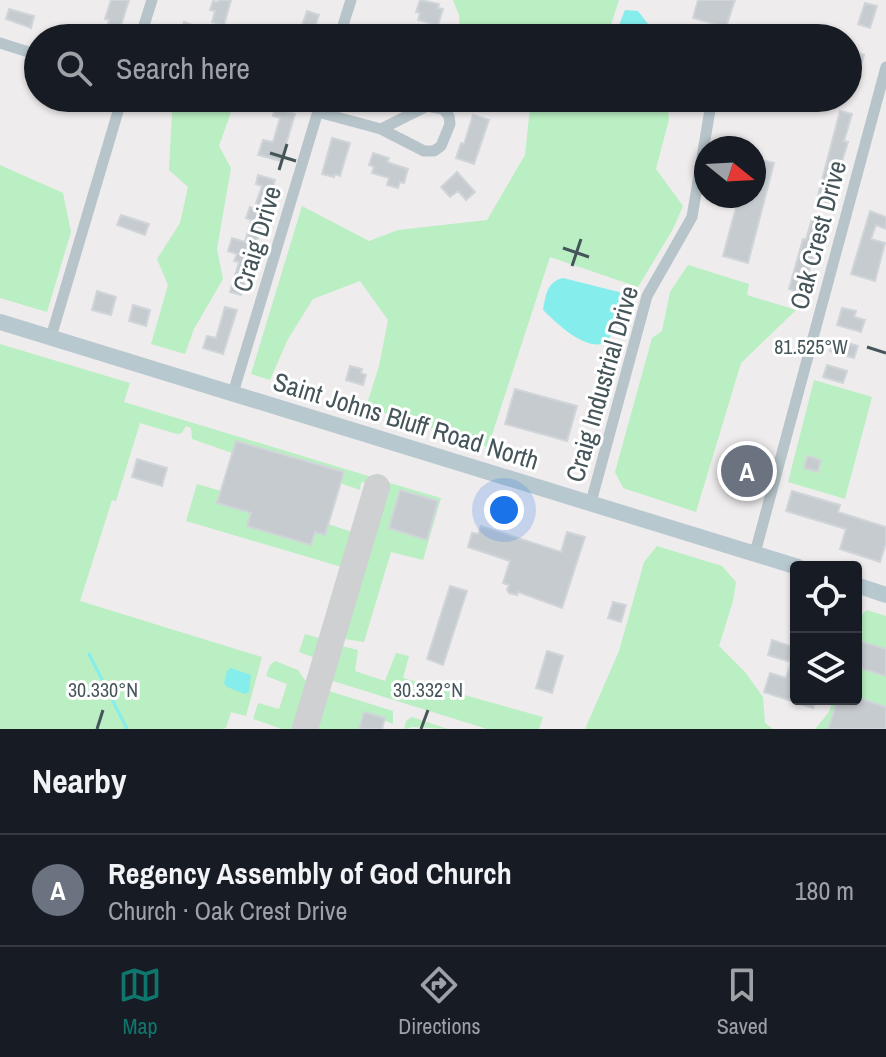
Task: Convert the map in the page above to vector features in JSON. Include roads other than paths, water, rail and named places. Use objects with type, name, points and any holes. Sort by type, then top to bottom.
[{"type":"main road","name":"Saint Johns Bluff Road North","points":[[0,322],[790,564]]},
{"type":"main road","points":[[862,587],[886,595]]},
{"type":"street","points":[[144,24],[152,0]]},
{"type":"street","points":[[343,24],[351,0]]},
{"type":"street","points":[[0,43],[24,51]]},
{"type":"street","name":"Oak Crest Drive","points":[[755,553],[886,67]]},
{"type":"street","points":[[51,337],[118,112]]},
{"type":"street","points":[[318,112],[381,129],[424,151],[434,151],[441,146],[450,124],[446,112]]},
{"type":"street","name":"Craig Drive","points":[[233,393],[318,112]]},
{"type":"street","points":[[381,129],[415,112]]},
{"type":"street","name":"Craig Industrial Drive","points":[[591,502],[647,296],[692,217],[710,112]]},
{"type":"water","points":[[625,10],[638,11],[648,24],[619,24]]},
{"type":"water","points":[[563,278],[619,292],[624,296],[625,302],[608,342],[591,344],[582,340],[543,310],[550,286]]},
{"type":"water","points":[[231,668],[251,675],[249,692],[245,694],[224,683]]},
{"type":"waterway","points":[[89,654],[127,729]]},
{"type":"place","name":"Regency Assembly of God Church","points":[[747,471]]}]
